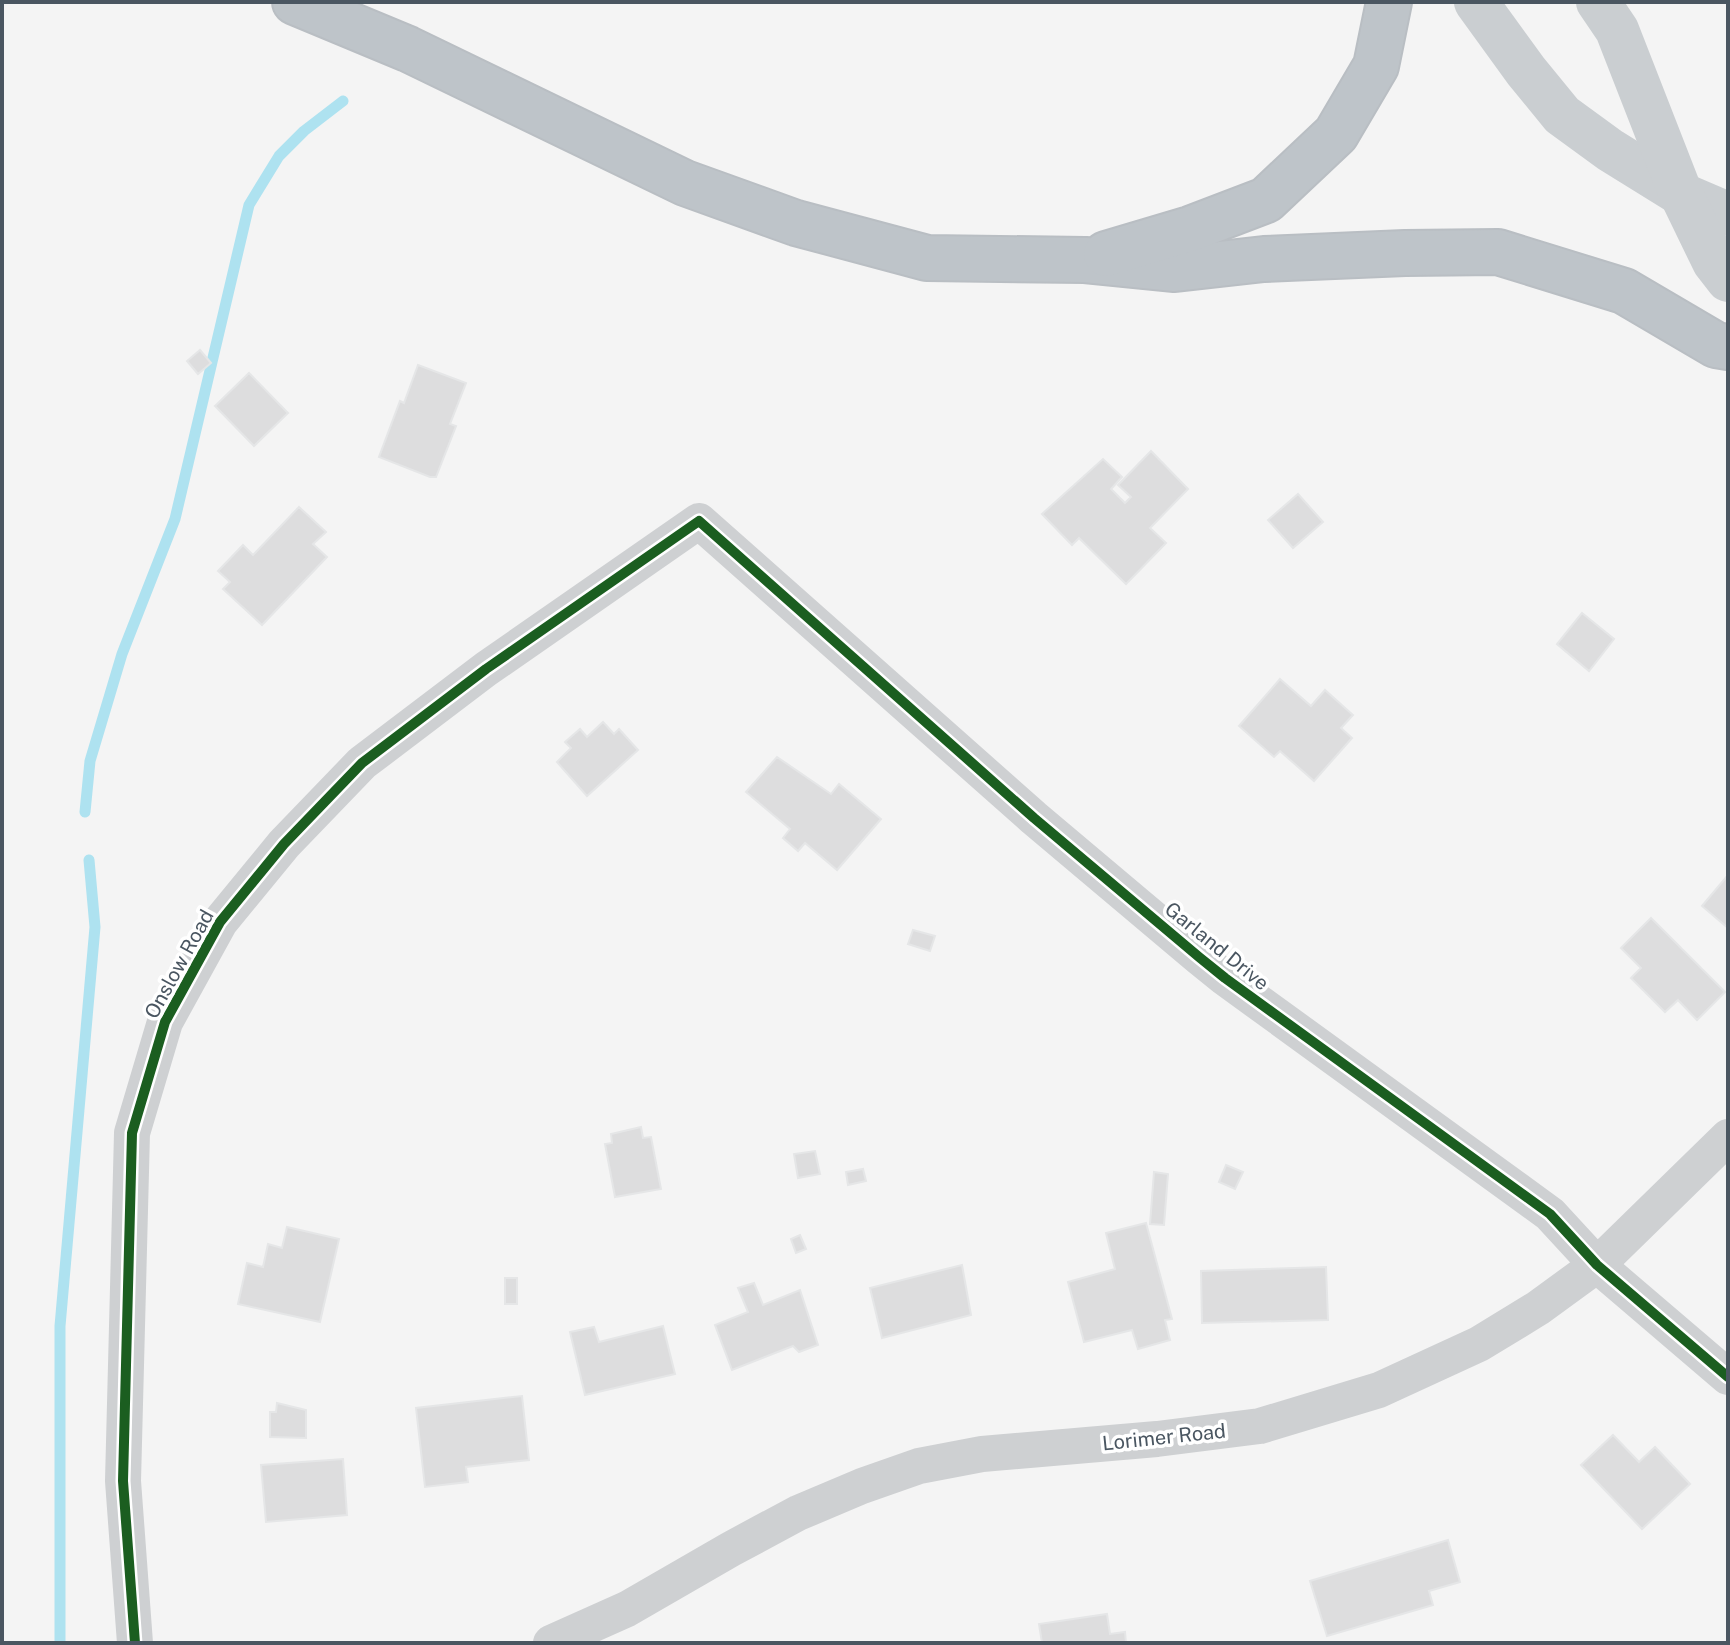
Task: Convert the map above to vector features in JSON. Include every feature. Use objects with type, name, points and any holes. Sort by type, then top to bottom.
[{"type":"highway","points":[[295,2],[408,49],[685,183],[796,223],[927,258],[1085,260],[1175,269],[1264,259],[1498,252],[1624,291],[1716,345],[1728,347]]},
{"type":"highway","points":[[1085,260],[1190,229],[1266,200],[1336,134],[1376,66],[1389,2]]},
{"type":"main road","points":[[1476,2],[1562,115],[1610,150],[1681,194],[1728,214]]},
{"type":"main road","points":[[1598,2],[1617,30],[1681,194],[1714,262],[1728,280]]},
{"type":"street","name":"Garland Drive","points":[[699,521],[1034,818],[1199,957],[1550,1214],[1597,1265],[1728,1377]]},
{"type":"street","name":"Onslow Road","points":[[135,1643],[123,1481],[132,1133],[165,1022],[220,922],[284,844],[362,763],[486,669],[699,521]]},
{"type":"street","name":"Lorimer Road","points":[[551,1643],[627,1609],[798,1513],[919,1466],[982,1454],[1157,1439],[1260,1426],[1379,1390],[1479,1344],[1538,1308],[1597,1265],[1728,1137]]},
{"type":"building","points":[[200,350],[211,363],[198,374],[187,361]]},
{"type":"building","points":[[418,365],[466,383],[450,424],[456,426],[436,477],[379,457],[400,401],[404,403]]},
{"type":"building","points":[[249,373],[288,413],[254,446],[215,406]]},
{"type":"building","points":[[1151,451],[1188,489],[1150,528],[1166,543],[1126,584],[1079,538],[1072,545],[1042,514],[1103,459],[1122,477],[1111,489],[1125,503],[1131,497],[1118,485]]},
{"type":"building","points":[[1298,494],[1323,522],[1293,548],[1268,520]]},
{"type":"building","points":[[299,507],[326,532],[313,544],[327,557],[262,625],[223,589],[230,582],[218,571],[243,545],[253,555]]},
{"type":"building","points":[[1582,613],[1614,639],[1589,671],[1557,644]]},
{"type":"building","points":[[1280,679],[1311,706],[1325,690],[1353,715],[1341,728],[1352,738],[1314,781],[1280,751],[1274,757],[1239,726]]},
{"type":"building","points":[[603,722],[614,734],[619,729],[638,750],[587,796],[557,762],[571,748],[565,742],[580,729],[587,737]]},
{"type":"building","points":[[777,757],[831,794],[839,784],[881,819],[837,870],[805,843],[798,851],[783,838],[790,829],[746,792]]},
{"type":"building","points":[[1728,875],[1728,928],[1702,906]]},
{"type":"building","points":[[1651,918],[1725,992],[1697,1020],[1678,1000],[1665,1012],[1631,978],[1641,968],[1621,948]]},
{"type":"building","points":[[913,930],[935,936],[930,951],[908,944]]},
{"type":"building","points":[[641,1127],[643,1138],[651,1137],[661,1189],[615,1197],[605,1144],[612,1143],[611,1134]]},
{"type":"building","points":[[815,1151],[820,1174],[798,1178],[794,1154]]},
{"type":"building","points":[[1226,1165],[1243,1172],[1235,1189],[1219,1182]]},
{"type":"building","points":[[863,1169],[866,1181],[848,1185],[846,1172]]},
{"type":"building","points":[[1154,1172],[1168,1174],[1164,1225],[1150,1224]]},
{"type":"building","points":[[1146,1223],[1172,1319],[1165,1320],[1170,1340],[1138,1349],[1132,1330],[1084,1342],[1068,1282],[1115,1269],[1106,1233]]},
{"type":"building","points":[[287,1227],[339,1239],[320,1322],[238,1304],[247,1263],[263,1267],[268,1244],[282,1248]]},
{"type":"building","points":[[800,1235],[806,1249],[796,1253],[791,1239]]},
{"type":"building","points":[[962,1265],[971,1315],[882,1338],[870,1288]]},
{"type":"building","points":[[1326,1267],[1328,1320],[1202,1323],[1201,1271]]},
{"type":"building","points":[[505,1278],[517,1278],[517,1304],[505,1304]]},
{"type":"building","points":[[754,1283],[763,1305],[800,1290],[818,1345],[799,1352],[793,1346],[732,1370],[715,1325],[748,1312],[738,1288]]},
{"type":"building","points":[[663,1326],[675,1374],[585,1395],[570,1332],[594,1327],[599,1342]]},
{"type":"building","points":[[522,1396],[529,1460],[466,1467],[468,1482],[425,1487],[416,1408]]},
{"type":"building","points":[[277,1403],[306,1410],[306,1438],[270,1437],[270,1412],[276,1412]]},
{"type":"building","points":[[1613,1435],[1639,1462],[1655,1447],[1690,1484],[1642,1529],[1581,1465]]},
{"type":"building","points":[[343,1459],[347,1515],[266,1522],[261,1465]]},
{"type":"building","points":[[1448,1540],[1460,1582],[1429,1591],[1433,1605],[1327,1636],[1310,1581]]},
{"type":"building","points":[[1107,1614],[1110,1634],[1125,1632],[1126,1643],[1042,1643],[1039,1624]]},
{"type":"waterway","points":[[85,812],[90,761],[122,654],[175,519],[249,205],[279,156],[304,131],[343,101]]},
{"type":"waterway","points":[[60,1643],[60,1326],[95,927],[89,860]]},
{"type":"cycle path","points":[[135,1643],[123,1481],[132,1133],[165,1022],[220,922],[284,844],[362,763],[486,669],[699,521],[1034,818],[1199,957],[1550,1214],[1597,1265],[1728,1377]]}]
